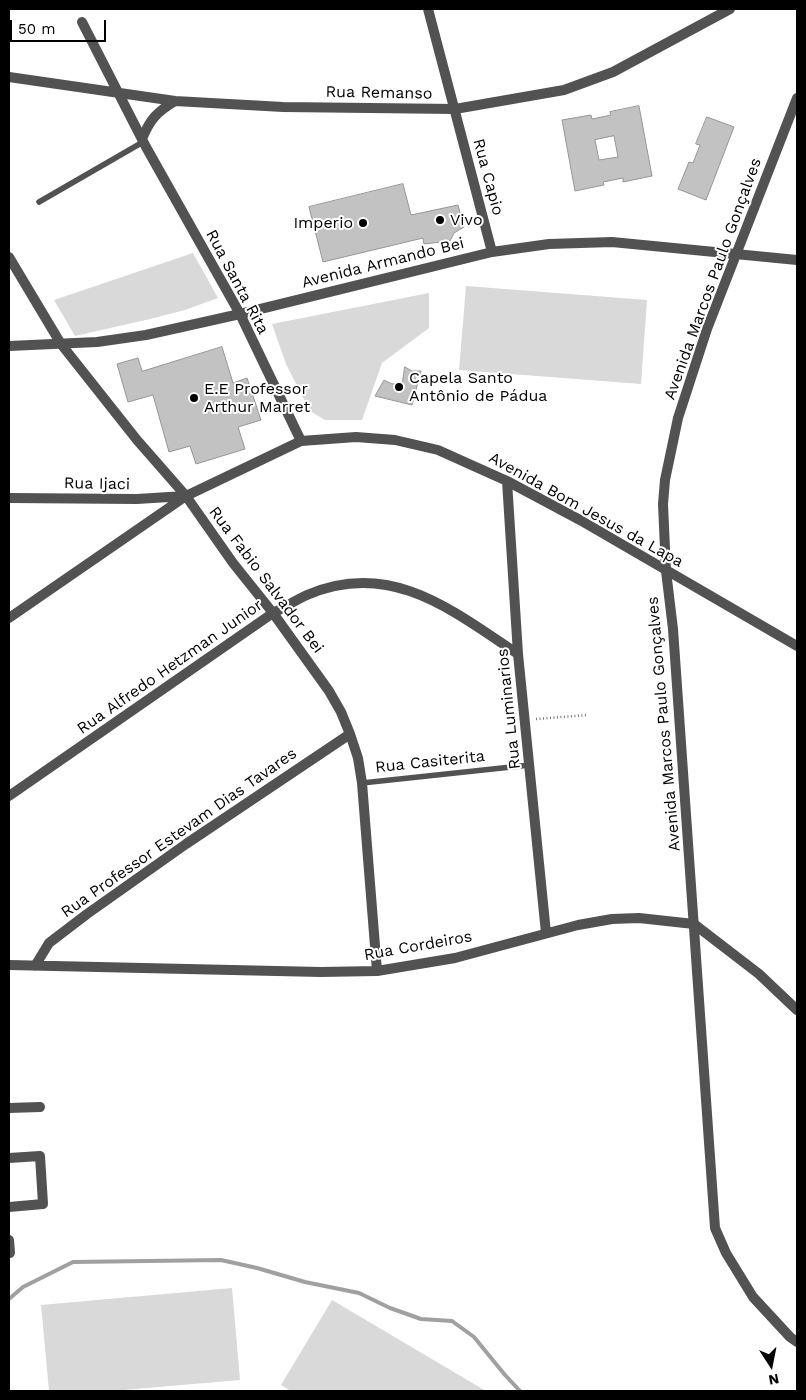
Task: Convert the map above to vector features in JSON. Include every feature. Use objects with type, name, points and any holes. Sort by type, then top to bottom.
[{"type":"street","name":"Rua Capio","points":[[428,9],[492,252]]},
{"type":"street","name":"Rua Remanso","points":[[9,77],[175,101],[283,107],[455,109],[564,90],[613,72],[730,9]]},
{"type":"street","name":"Rua Santa Rita","points":[[82,22],[142,140],[240,314],[301,441]]},
{"type":"street","name":"Avenida Marcos Paulo Gonçalves","points":[[797,98],[707,329],[674,436],[665,480],[664,496],[666,571],[673,629],[715,1228],[726,1253],[753,1297],[790,1337],[797,1342]]},
{"type":"street","points":[[142,140],[150,121],[159,111],[175,101]]},
{"type":"street","name":"Avenida Armando Bei","points":[[9,346],[98,342],[146,334],[240,314],[492,252],[549,244],[612,242],[797,260]]},
{"type":"street","name":"Rua Fabio Salvador Bei","points":[[9,257],[61,344],[137,440],[186,496],[233,563],[273,613],[329,690],[341,712],[358,758],[362,783],[377,971]]},
{"type":"street","name":"Avenida Bom Jesus da Lapa","points":[[9,618],[186,496],[301,441],[356,437],[395,440],[438,450],[507,481],[580,520],[797,646]]},
{"type":"street","name":"Rua Luminarios","points":[[507,481],[518,654],[546,933]]},
{"type":"street","name":"Rua Ijaci","points":[[9,498],[137,499],[186,496]]},
{"type":"street","name":"Rua Alfredo Hetzman Junior","points":[[9,796],[273,613],[308,594],[342,584],[367,582],[384,584],[421,595],[446,607],[518,654]]},
{"type":"street","name":"Rua Professor Estevam Dias Tavares","points":[[35,966],[49,943],[87,914],[186,844],[350,734]]},
{"type":"street","name":"Rua Cordeiros","points":[[9,966],[321,972],[377,971],[455,958],[578,925],[612,919],[639,918],[694,924]]},
{"type":"street","points":[[694,924],[748,965],[797,1010]]},
{"type":"street","points":[[9,1108],[40,1107]]},
{"type":"street","points":[[9,1158],[40,1156],[43,1204],[9,1206]]},
{"type":"street","points":[[9,1240],[10,1254]]},
{"type":"lane","points":[[39,202],[142,140]]},
{"type":"lane","name":"Rua Casiterita","points":[[362,783],[530,765]]},
{"type":"path","points":[[524,719],[588,715]]},
{"type":"shaded area","points":[[193,253],[218,298],[185,310],[75,336],[54,300]]},
{"type":"shaded area","points":[[466,286],[647,300],[641,384],[459,370]]},
{"type":"shaded area","points":[[429,293],[429,328],[382,363],[362,420],[325,420],[310,411],[286,364],[272,324]]},
{"type":"shaded area","points":[[232,1288],[240,1380],[112,1391],[49,1391],[41,1305]]},
{"type":"shaded area","points":[[332,1300],[486,1391],[291,1391],[281,1385]]},
{"type":"building","points":[[639,106],[652,176],[623,182],[623,178],[603,182],[604,185],[575,191],[562,120],[591,115],[592,119],[611,115],[610,112]],"holes":[[[614,136],[618,157],[599,160],[595,140]]]},
{"type":"building","points":[[707,117],[734,127],[706,200],[678,189],[689,162],[693,163],[700,145],[696,144]]},
{"type":"building","name":"Imperio","points":[[403,184],[411,215],[458,205],[464,227],[454,233],[450,241],[424,244],[423,238],[323,262],[309,207]]},
{"type":"building","name":"E.E Professor Arthur Marret","points":[[222,347],[233,383],[247,378],[261,420],[238,427],[245,449],[196,464],[190,446],[169,452],[153,395],[128,402],[117,364],[138,358],[142,371]]},
{"type":"building","name":"Capela Santo Antônio de Pádua","points":[[405,367],[412,371],[421,371],[412,405],[375,396],[384,380],[392,384],[402,383]]},
{"type":"waterway","points":[[9,1299],[23,1287],[73,1262],[221,1260],[305,1282],[359,1293],[390,1308],[421,1319],[452,1321],[474,1337],[520,1391]]},
{"type":"place","name":"Vivo","points":[[440,220]]},
{"type":"place","name":"Imperio","points":[[363,223]]},
{"type":"place","name":"Capela Santo Antônio de Pádua","points":[[399,387]]},
{"type":"place","name":"E.E Professor Arthur Marret","points":[[194,398]]}]
